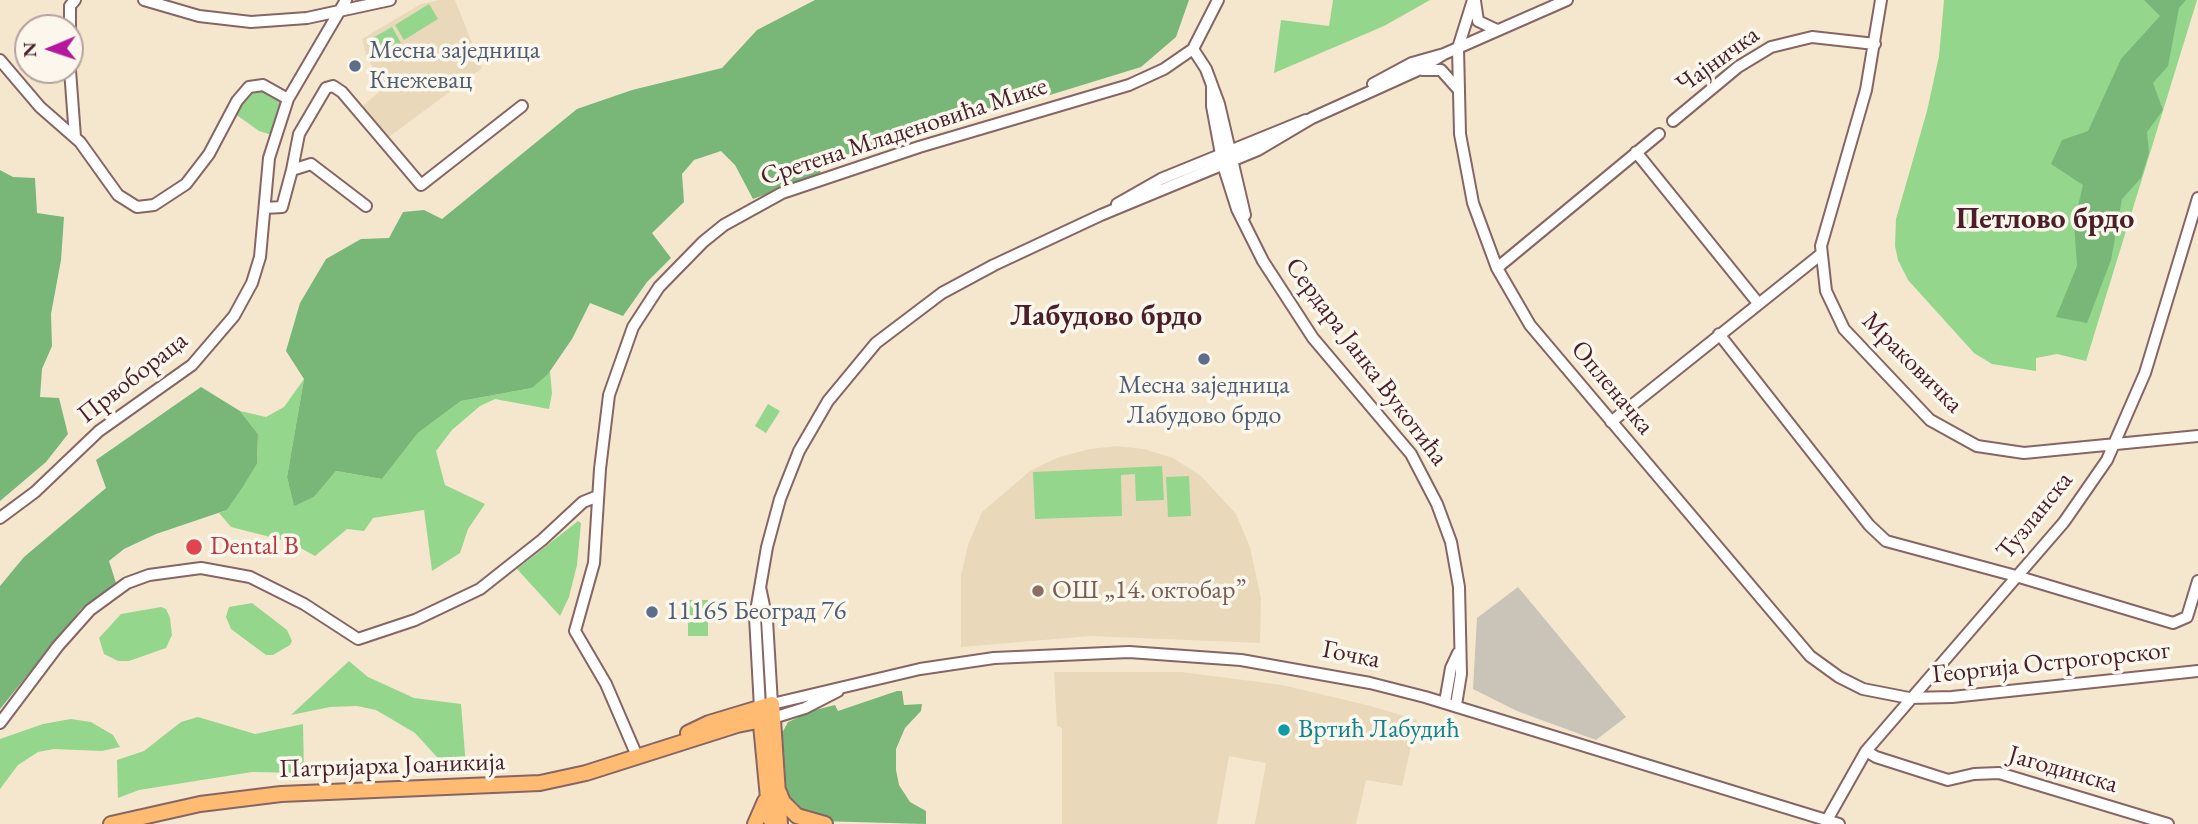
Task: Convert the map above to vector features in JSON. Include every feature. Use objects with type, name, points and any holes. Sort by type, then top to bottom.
[{"type":"main road","name":"Патријарха Јоаникија","points":[[111,824],[200,804],[281,794],[540,783],[637,756],[767,713]]},
{"type":"main road","points":[[767,713],[772,790],[771,824]]},
{"type":"main road","points":[[755,824],[772,790]]},
{"type":"main road","points":[[772,790],[780,824]]},
{"type":"main road","points":[[772,790],[797,816],[825,824]]},
{"type":"street","points":[[144,0],[198,16],[235,22],[282,21],[337,13],[390,0]]},
{"type":"street","name":"Првобораца","points":[[0,518],[35,492],[99,431],[192,365],[234,316],[254,279],[264,238],[269,158],[288,99],[346,0]]},
{"type":"street","points":[[1193,49],[1218,0]]},
{"type":"street","points":[[1474,0],[1478,21],[1497,30]]},
{"type":"street","name":"Опленачка","points":[[1474,0],[1458,48],[1458,91],[1465,168],[1482,233],[1497,268],[1530,325],[1810,656],[1839,677],[1863,689],[1909,698]]},
{"type":"street","points":[[1357,96],[1412,63],[1444,54],[1567,0]]},
{"type":"street","name":"Мраковичка","points":[[1881,0],[1863,101],[1826,219],[1820,255],[1829,301],[1844,329],[1930,420],[1977,446],[2003,452],[2048,452],[2198,436]]},
{"type":"street","name":"Чајничка","points":[[1673,121],[1738,67],[1771,47],[1812,37],[1846,38],[1875,44]]},
{"type":"street","name":"Сердара Јанка Вукотића","points":[[1193,49],[1206,69],[1219,104],[1224,151],[1237,209],[1282,295],[1313,338],[1395,433],[1432,491],[1454,558],[1459,600],[1458,653],[1451,668],[1450,704]]},
{"type":"street","name":"Сретена Младеновића Мике","points":[[637,756],[606,684],[575,631],[594,563],[598,496],[610,395],[634,327],[675,268],[724,225],[759,203],[798,187],[919,147],[1138,81],[1177,61],[1193,49]]},
{"type":"street","points":[[1101,215],[1136,192],[1224,151],[1312,118],[1416,71],[1444,54]]},
{"type":"street","points":[[0,60],[40,107],[75,137],[118,195],[131,205],[154,205],[186,184],[209,154],[237,101],[249,87],[263,85],[288,99]]},
{"type":"street","points":[[1416,71],[1441,70],[1458,91]]},
{"type":"street","points":[[71,84],[75,137]]},
{"type":"street","points":[[265,208],[284,205],[299,134],[326,88],[333,86],[342,92],[421,185],[522,106]]},
{"type":"street","points":[[767,713],[767,620],[760,587],[773,522],[799,450],[828,401],[863,356],[892,330],[942,293],[994,265],[1101,215],[1227,163],[1295,131],[1312,118]]},
{"type":"street","points":[[1497,268],[1659,134]]},
{"type":"street","points":[[1636,152],[1758,303]]},
{"type":"street","points":[[292,170],[312,164],[366,206]]},
{"type":"street","name":"Тузланска","points":[[1827,820],[1866,751],[2075,508],[2115,444],[2155,344],[2198,198]]},
{"type":"street","points":[[1611,422],[1820,255]]},
{"type":"street","points":[[1719,334],[1882,539],[2174,623],[2187,617],[2198,581]]},
{"type":"street","points":[[0,723],[58,646],[90,610],[127,583],[149,575],[201,568],[250,577],[296,599],[358,639],[415,620],[480,589],[542,540],[583,502],[598,496]]},
{"type":"street","name":"Гочка","points":[[767,713],[805,708],[838,691],[920,669],[962,662],[1140,652],[1259,662],[1370,683],[1450,704],[1839,824]]},
{"type":"street","name":"Георгија Острогорског","points":[[1909,698],[1952,697],[2198,671]]},
{"type":"street","name":"Јагодинска","points":[[1866,751],[1875,757],[1948,780],[1974,774],[1999,773],[2142,820],[2168,824]]},
{"type":"shaded area","points":[[455,0],[482,68],[386,139],[360,108],[385,87],[367,58],[362,39],[421,4]]},
{"type":"shaded area","points":[[1117,446],[1144,449],[1173,458],[1201,476],[1236,514],[1250,547],[1261,599],[1260,643],[1091,636],[961,647],[961,576],[968,545],[982,512],[1030,471],[1059,457]]},
{"type":"shaded area","points":[[1518,587],[1626,717],[1596,740],[1517,711],[1473,689],[1477,618]]},
{"type":"shaded area","points":[[1054,672],[1181,672],[1282,685],[1417,720],[1402,786],[1366,780],[1356,824],[1255,824],[1266,763],[1229,756],[1217,824],[1062,824],[1062,728],[1057,726]]},
{"type":"green space","points":[[815,0],[1189,0],[1176,37],[1141,67],[819,166],[821,174],[753,199],[735,165],[721,151],[694,160],[682,174],[684,202],[652,233],[671,258],[647,282],[623,316],[590,303],[572,339],[548,374],[532,388],[461,401],[418,433],[382,479],[336,471],[314,497],[294,506],[287,477],[304,379],[286,351],[300,303],[326,259],[361,239],[389,238],[403,212],[424,210],[442,219],[577,109],[632,90],[722,68],[757,30]]},
{"type":"green space","points":[[1333,0],[1430,0],[1384,26],[1274,73],[1281,20],[1329,26]]},
{"type":"green space","points":[[1944,0],[2197,0],[2086,361],[2057,354],[2036,358],[2036,371],[1992,364],[1974,353],[1908,280],[1898,260],[1895,246],[1896,219],[1927,111],[1939,56]]},
{"type":"green space","points":[[2144,0],[2186,0],[2179,8],[2168,66],[2153,83],[2163,110],[2147,132],[2149,153],[2141,178],[2122,199],[2111,260],[2087,323],[2056,317],[2077,266],[2074,223],[2083,185],[2051,164],[2062,140],[2088,131],[2121,59],[2160,16]]},
{"type":"green space","points":[[429,4],[438,19],[404,40],[395,25]]},
{"type":"green space","points":[[392,27],[401,43],[376,56],[367,41]]},
{"type":"green space","points":[[253,85],[288,99],[275,136],[259,131],[231,111]]},
{"type":"green space","points":[[0,170],[13,177],[35,178],[37,213],[64,217],[61,260],[51,314],[52,346],[42,369],[40,397],[59,398],[68,434],[46,462],[0,501]]},
{"type":"green space","points":[[550,371],[552,393],[549,409],[495,399],[480,406],[452,430],[436,451],[445,485],[485,504],[468,529],[460,553],[432,571],[424,510],[373,518],[364,531],[347,529],[315,556],[290,542],[231,527],[219,513],[227,510],[257,464],[258,434],[240,411],[266,417],[284,407],[304,379],[287,477],[294,505],[314,497],[336,471],[382,479],[418,433],[461,401],[532,388]]},
{"type":"green space","points":[[201,387],[240,411],[258,434],[257,464],[227,510],[156,534],[124,549],[109,561],[116,583],[81,609],[0,709],[0,586],[24,557],[106,488],[96,460]]},
{"type":"green space","points":[[768,404],[780,411],[766,433],[755,426]]},
{"type":"green space","points":[[1162,466],[1164,500],[1136,501],[1135,474],[1121,475],[1122,516],[1035,519],[1033,472]]},
{"type":"green space","points":[[1189,476],[1191,516],[1168,517],[1166,477]]},
{"type":"green space","points":[[578,521],[581,523],[577,565],[569,597],[560,616],[517,569]]},
{"type":"green space","points":[[688,600],[708,600],[708,636],[688,636]]},
{"type":"green space","points":[[252,603],[287,630],[292,641],[290,645],[273,655],[266,655],[231,629],[226,617],[229,607]]},
{"type":"green space","points":[[161,607],[166,609],[170,618],[172,635],[166,648],[129,661],[118,661],[104,654],[99,638],[121,614]]},
{"type":"green space","points":[[349,661],[368,677],[414,698],[461,704],[466,766],[446,767],[415,733],[376,710],[357,706],[330,707],[291,715]]},
{"type":"green space","points":[[902,691],[904,705],[922,704],[921,711],[905,728],[896,749],[896,770],[899,785],[910,802],[926,811],[926,824],[819,821],[809,818],[783,796],[781,735],[788,722],[815,710],[835,705],[838,711]]},
{"type":"green space","points":[[198,717],[255,734],[303,724],[304,773],[252,772],[139,790],[118,798],[117,760],[144,751],[181,722]]},
{"type":"green space","points":[[71,719],[91,722],[113,735],[120,747],[102,751],[54,749],[38,752],[18,765],[0,789],[0,739],[43,724]]},
{"type":"place","name":"Месна заједница Кнежевац","points":[[355,66]]},
{"type":"place","name":"Месна заједница Лабудово брдо","points":[[1204,359]]},
{"type":"place","name":"Dental B","points":[[194,547]]},
{"type":"place","name":"ОШ „14. октобар”","points":[[1038,591]]},
{"type":"place","name":"11165 Београд 76","points":[[652,612]]},
{"type":"place","name":"Вртић Лабудић","points":[[1284,730]]},
{"type":"district","name":"Петлово брдо","points":[[2045,220]]},
{"type":"district","name":"Лабудово брдо","points":[[1106,317]]}]
